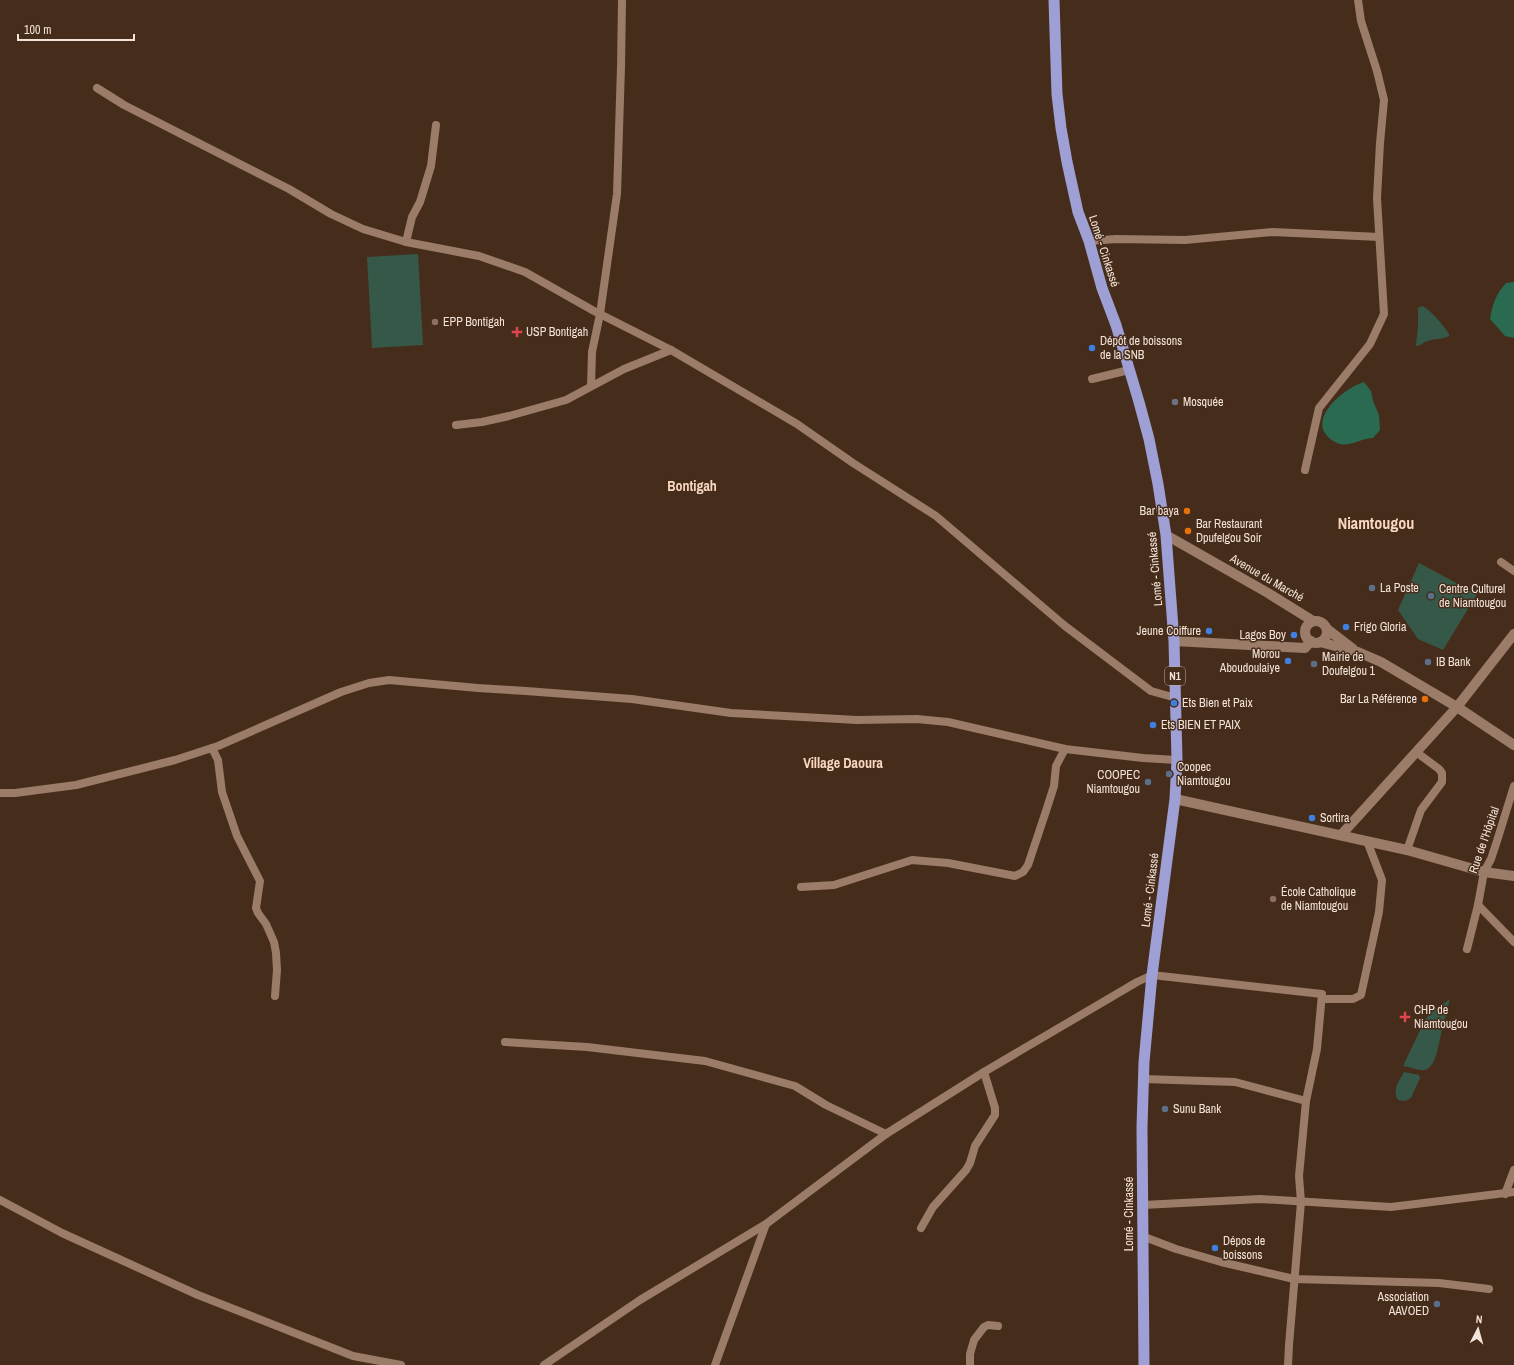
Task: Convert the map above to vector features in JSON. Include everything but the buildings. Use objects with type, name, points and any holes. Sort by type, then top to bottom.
[{"type":"highway","name":"Lomé - Cinkassé","points":[[1054,0],[1057,94],[1061,128],[1078,212],[1089,241],[1149,439],[1166,534],[1174,641],[1178,760],[1175,799],[1152,975],[1143,1079],[1142,1362]]},
{"type":"main road","name":"Avenue du Marché","points":[[1166,534],[1268,593],[1313,622]]},
{"type":"main road","points":[[1358,652],[1327,629],[1322,622],[1313,622],[1307,627],[1306,631],[1308,639],[1358,652],[1381,662],[1457,707],[1514,745]]},
{"type":"main road","points":[[1174,641],[1305,648],[1326,637],[1327,629]]},
{"type":"main road","points":[[1341,835],[1457,707],[1514,634]]},
{"type":"main road","points":[[1175,799],[1407,850],[1484,872],[1514,876]]},
{"type":"street","points":[[591,386],[592,352],[600,314],[617,194],[622,0]]},
{"type":"street","points":[[1305,470],[1319,408],[1370,344],[1384,314],[1377,198],[1378,161],[1384,100],[1377,71],[1361,21],[1358,0]]},
{"type":"street","points":[[97,88],[124,105],[289,189],[331,214],[363,229],[406,242],[479,256],[525,272],[600,314],[671,350],[797,424],[853,463],[936,516],[1065,626],[1151,691],[1176,698]]},
{"type":"street","points":[[406,242],[412,216],[420,202],[431,166],[436,125]]},
{"type":"street","points":[[1089,241],[1185,240],[1273,232],[1379,237]]},
{"type":"street","points":[[456,425],[482,422],[566,400],[624,369],[671,350]]},
{"type":"street","points":[[1092,379],[1129,370]]},
{"type":"street","points":[[1501,562],[1514,571]]},
{"type":"street","points":[[0,793],[15,793],[76,785],[175,760],[212,748],[341,692],[369,683],[390,680],[632,699],[732,713],[857,720],[917,719],[948,722],[1065,749],[1143,758],[1178,760]]},
{"type":"street","points":[[212,748],[218,760],[222,792],[237,836],[260,881],[256,908],[266,924],[275,947],[277,970],[275,996]]},
{"type":"street","points":[[801,887],[834,885],[912,860],[948,863],[1015,876],[1023,872],[1028,865],[1052,792],[1056,766],[1065,749]]},
{"type":"street","points":[[1407,850],[1421,810],[1442,782],[1442,773],[1439,769],[1416,752]]},
{"type":"street","name":"Rue de l'Hôpital","points":[[1467,949],[1478,906],[1484,872],[1491,859],[1514,786]]},
{"type":"street","points":[[1322,999],[1353,999],[1362,995],[1379,912],[1382,880],[1367,841]]},
{"type":"street","points":[[1478,906],[1514,942]]},
{"type":"street","points":[[544,1365],[640,1300],[766,1224],[886,1134],[984,1072],[1137,982],[1152,975],[1322,994],[1317,1049],[1306,1101],[1299,1176],[1301,1202],[1288,1365]]},
{"type":"street","points":[[505,1042],[587,1047],[705,1061],[795,1086],[826,1105],[886,1134]]},
{"type":"street","points":[[921,1228],[933,1207],[966,1170],[970,1163],[975,1146],[995,1115],[995,1108],[984,1072]]},
{"type":"street","points":[[1143,1079],[1235,1082],[1306,1101]]},
{"type":"street","points":[[1505,1194],[1514,1170]]},
{"type":"street","points":[[1143,1205],[1260,1199],[1391,1207],[1514,1192]]},
{"type":"street","points":[[0,1200],[62,1233],[198,1295],[352,1356],[401,1365]]},
{"type":"street","points":[[715,1365],[766,1224]]},
{"type":"street","points":[[1142,1236],[1176,1249],[1221,1262],[1294,1279],[1439,1283],[1489,1289]]},
{"type":"street","points":[[970,1365],[970,1354],[974,1340],[988,1325],[998,1326]]},
{"type":"green space","points":[[418,254],[423,345],[372,348],[367,257]]},
{"type":"green space","points":[[1514,282],[1514,338],[1505,336],[1490,319],[1493,304],[1500,291],[1506,283]]},
{"type":"green space","points":[[1422,306],[1429,310],[1437,318],[1449,336],[1431,340],[1416,346],[1418,308]]},
{"type":"green space","points":[[1364,382],[1371,391],[1373,401],[1379,415],[1380,430],[1373,438],[1344,445],[1333,441],[1325,433],[1323,425],[1324,417],[1328,409],[1349,389]]},
{"type":"green space","points":[[1419,563],[1477,594],[1443,650],[1418,639],[1398,610]]},
{"type":"green space","points":[[1450,999],[1443,1026],[1423,1023],[1431,1012]]},
{"type":"green space","points":[[1422,1026],[1442,1030],[1435,1059],[1429,1068],[1425,1070],[1403,1066]]},
{"type":"green space","points":[[1404,1072],[1419,1075],[1420,1078],[1411,1098],[1405,1101],[1398,1100],[1396,1096],[1398,1082]]},
{"type":"place","name":"EPP Bontigah","points":[[435,322]]},
{"type":"place","name":"USP Bontigah","points":[[517,332]]},
{"type":"place","name":"Dépôt de boissons de la SNB","points":[[1092,348]]},
{"type":"place","name":"Mosquée","points":[[1175,402]]},
{"type":"place","name":"Bar baya","points":[[1187,511]]},
{"type":"place","name":"Bar Restaurant Dpufelgou Soir","points":[[1188,531]]},
{"type":"place","name":"La Poste","points":[[1372,588]]},
{"type":"place","name":"Centre Culturel de Niamtougou","points":[[1431,596]]},
{"type":"place","name":"Frigo Gloria","points":[[1346,627]]},
{"type":"place","name":"Jeune Coiffure","points":[[1209,631]]},
{"type":"place","name":"Lagos Boy","points":[[1294,635]]},
{"type":"place","name":"Morou Aboudoulaiye","points":[[1288,661]]},
{"type":"place","name":"IB Bank","points":[[1428,662]]},
{"type":"place","name":"Mairie de Doufelgou 1","points":[[1314,664]]},
{"type":"place","name":"Bar La Référence","points":[[1425,699]]},
{"type":"place","name":"Ets Bien et Paix","points":[[1174,703]]},
{"type":"place","name":"Ets BIEN ET PAIX","points":[[1153,725]]},
{"type":"place","name":"Coopec Niamtougou","points":[[1169,774]]},
{"type":"place","name":"COOPEC Niamtougou","points":[[1148,782]]},
{"type":"place","name":"Sortira","points":[[1312,818]]},
{"type":"place","name":"École Catholique de Niamtougou","points":[[1273,899]]},
{"type":"place","name":"CHP de Niamtougou","points":[[1405,1017]]},
{"type":"place","name":"Sunu Bank","points":[[1165,1109]]},
{"type":"place","name":"Dépos de boissons","points":[[1215,1248]]},
{"type":"place","name":"Association AAVOED","points":[[1437,1304]]},
{"type":"district","name":"Bontigah","points":[[692,486]]},
{"type":"district","name":"Niamtougou","points":[[1376,523]]},
{"type":"district","name":"Village Daoura","points":[[843,763]]}]
